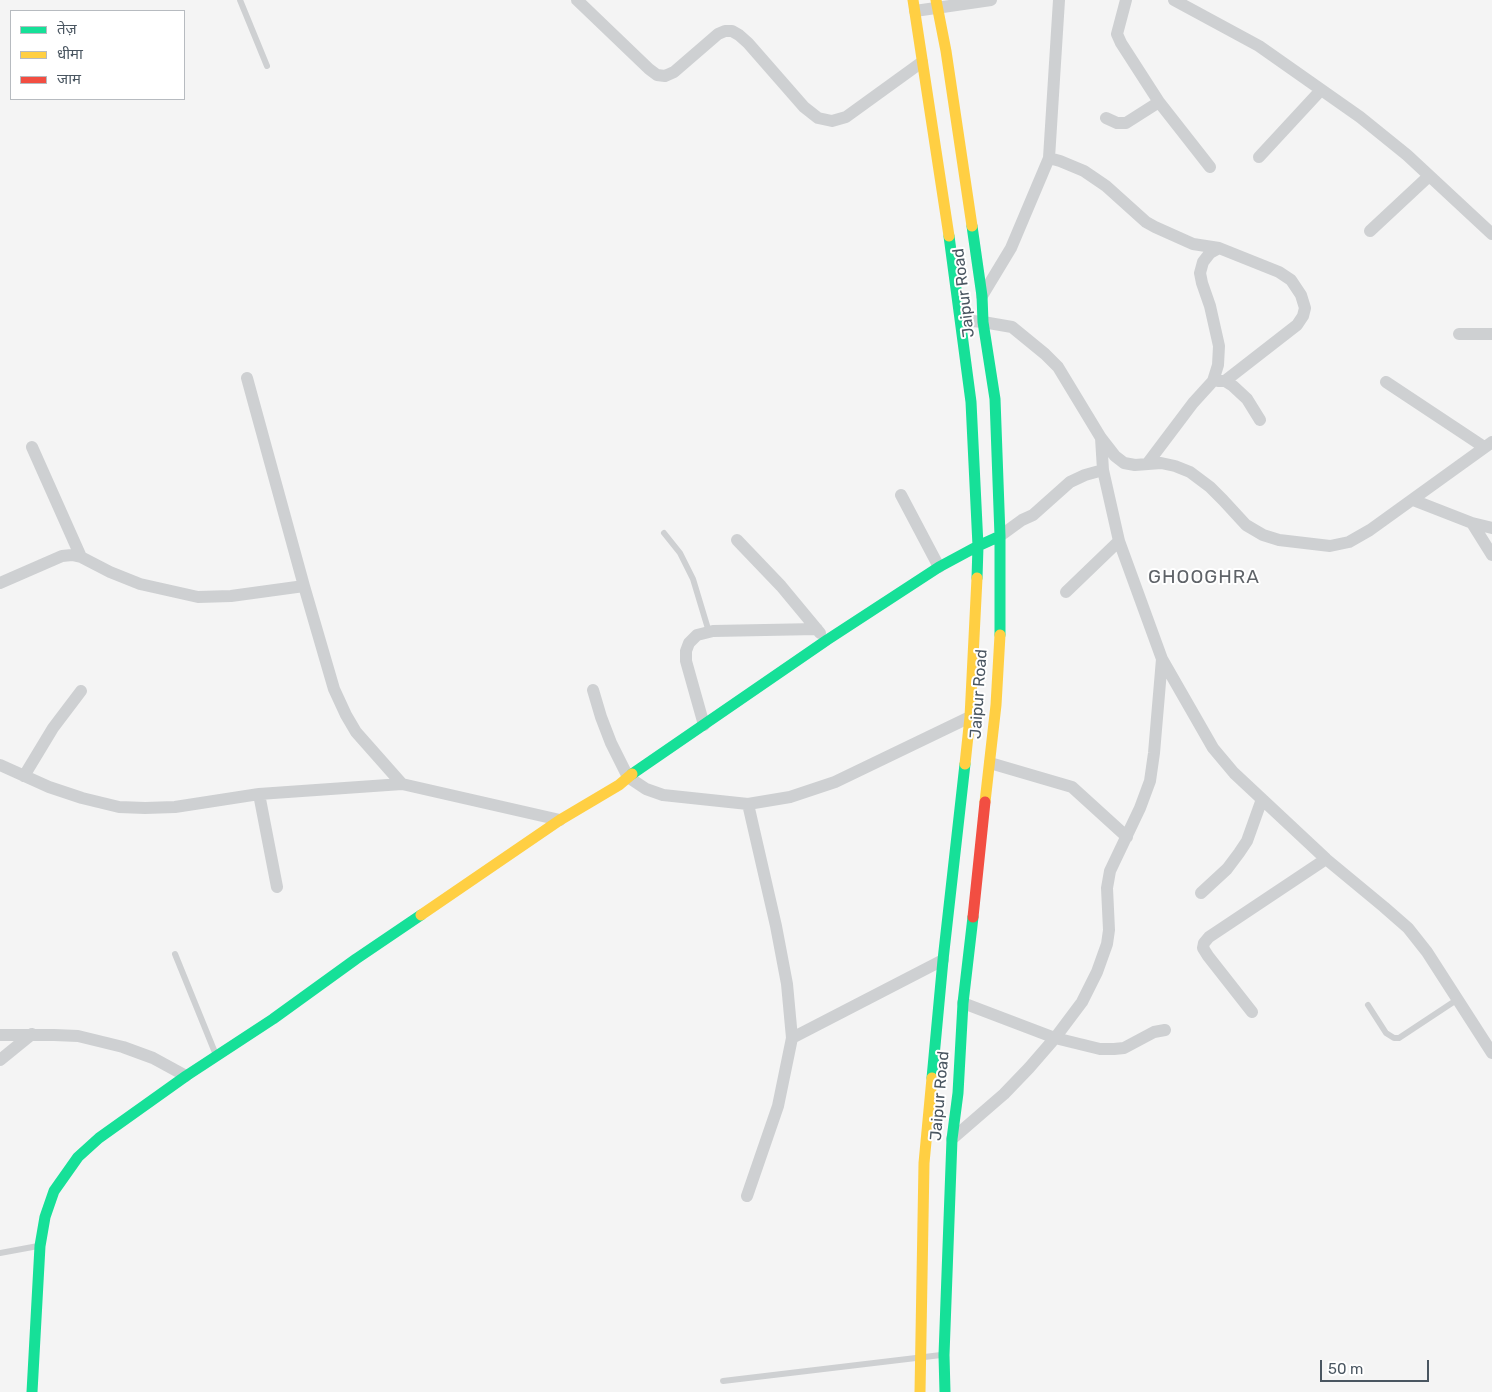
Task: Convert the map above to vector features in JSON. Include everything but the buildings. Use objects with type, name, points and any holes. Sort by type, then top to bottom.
[{"type":"main road","name":"Jaipur Road","points":[[920,1392],[924,1163],[990,763],[996,705],[999,639],[1000,536],[995,399],[946,51],[936,4]]},
{"type":"main road","name":"Jaipur Road","points":[[914,6],[961,320],[971,402],[978,546],[970,717],[943,960],[954,977],[963,1003],[958,1093],[952,1139],[944,1355],[945,1392]]},
{"type":"main road","points":[[32,1392],[40,1246],[45,1216],[54,1191],[78,1157],[99,1138],[186,1076],[273,1019],[356,959],[560,820],[619,785],[827,640],[939,567],[1000,536]]},
{"type":"street","points":[[577,0],[657,75],[666,76],[674,72],[718,34],[732,31],[740,35],[804,107],[818,118],[832,121],[846,117],[922,62]]},
{"type":"street","points":[[914,6],[991,0]]},
{"type":"street","points":[[982,296],[1011,248],[1049,158],[1059,0]]},
{"type":"street","points":[[1126,0],[1117,34],[1121,44],[1159,102],[1210,167]]},
{"type":"street","points":[[1174,0],[1259,46],[1360,118],[1407,155],[1492,234]]},
{"type":"street","points":[[1259,157],[1321,90]]},
{"type":"street","points":[[1106,118],[1117,123],[1126,123],[1159,102]]},
{"type":"street","points":[[1049,158],[1084,172],[1106,186],[1146,222],[1155,227],[1193,244],[1219,248],[1279,272],[1291,280],[1301,295],[1305,308],[1303,316],[1297,325],[1219,381],[1193,403],[1147,464]]},
{"type":"street","points":[[1370,231],[1429,176]]},
{"type":"street","points":[[1219,248],[1210,253],[1203,262],[1200,273],[1219,346],[1219,381]]},
{"type":"street","points":[[961,320],[1012,328],[1045,354],[1058,367],[1101,438],[1124,464],[1161,463],[1190,472],[1210,487],[1246,525],[1263,535],[1279,540],[1330,546],[1349,542],[1413,500],[1488,444],[1386,382]]},
{"type":"street","points":[[1459,334],[1492,334]]},
{"type":"street","points":[[247,378],[334,689],[356,732],[402,784]]},
{"type":"street","points":[[1219,381],[1233,386],[1247,399],[1260,420]]},
{"type":"street","points":[[1101,438],[1103,470],[1119,541],[1162,658],[1213,748],[1234,773],[1326,859],[1408,928],[1427,952],[1492,1053]]},
{"type":"street","points":[[32,447],[81,557]]},
{"type":"street","points":[[1000,536],[1022,520],[1033,515],[1070,482],[1103,470]]},
{"type":"street","points":[[900,495],[939,567]]},
{"type":"street","points":[[1413,500],[1472,523],[1492,528]]},
{"type":"street","points":[[1472,523],[1492,555]]},
{"type":"street","points":[[737,540],[781,586],[827,640]]},
{"type":"street","points":[[1066,592],[1119,541]]},
{"type":"street","points":[[0,583],[62,556],[72,555],[81,557],[110,572],[140,584],[198,597],[231,596],[304,586]]},
{"type":"street","points":[[704,725],[686,661],[686,651],[689,643],[697,635],[709,632],[817,629]]},
{"type":"street","points":[[952,1139],[1004,1094],[1029,1068],[1082,1002],[1097,972],[1107,944],[1109,930],[1107,888],[1110,871],[1140,808],[1150,781],[1162,658]]},
{"type":"street","points":[[593,690],[608,734],[628,777],[646,789],[663,796],[748,804],[790,797],[835,782],[970,717]]},
{"type":"street","points":[[24,776],[53,728],[81,691]]},
{"type":"street","points":[[990,763],[1072,786],[1126,837]]},
{"type":"street","points":[[0,765],[49,787],[82,798],[119,807],[175,807],[259,794],[402,784],[560,820]]},
{"type":"street","points":[[259,794],[277,887]]},
{"type":"street","points":[[1201,893],[1227,869],[1247,841],[1262,799]]},
{"type":"street","points":[[747,1196],[778,1106],[792,1038],[787,984],[776,926],[748,804]]},
{"type":"street","points":[[1252,1012],[1208,956],[1203,948],[1204,944],[1209,938],[1326,859]]},
{"type":"street","points":[[792,1038],[943,960]]},
{"type":"street","points":[[963,1003],[1054,1038],[1100,1049],[1124,1048],[1154,1032],[1165,1030]]},
{"type":"street","points":[[0,1060],[32,1034]]},
{"type":"street","points":[[0,1035],[78,1036],[122,1047],[153,1058],[186,1076]]},
{"type":"lane","points":[[240,0],[267,66]]},
{"type":"lane","points":[[664,533],[680,553],[693,580],[709,632]]},
{"type":"lane","points":[[175,954],[216,1056]]},
{"type":"lane","points":[[1368,1005],[1386,1033],[1394,1038],[1399,1038],[1458,999]]},
{"type":"lane","points":[[0,1252],[40,1246]]},
{"type":"lane","points":[[723,1381],[944,1355]]},
{"type":"traffic: fast","points":[[972,226],[982,296],[983,322],[995,399],[1000,536],[1000,635]]},
{"type":"traffic: fast","points":[[949,236],[971,402],[978,546],[977,578]]},
{"type":"traffic: fast","points":[[632,774],[827,640],[939,567],[1000,536]]},
{"type":"traffic: fast","points":[[932,1078],[965,764]]},
{"type":"traffic: fast","points":[[32,1392],[40,1246],[45,1217],[54,1191],[78,1157],[99,1138],[186,1076],[273,1019],[421,915]]},
{"type":"traffic: fast","points":[[945,1392],[944,1355],[952,1139],[958,1093],[963,1003],[973,917]]},
{"type":"traffic: slow","points":[[913,0],[949,236]]},
{"type":"traffic: slow","points":[[936,0],[946,51],[972,226]]},
{"type":"traffic: slow","points":[[965,764],[970,717],[977,578]]},
{"type":"traffic: slow","points":[[985,802],[996,705],[1000,635]]},
{"type":"traffic: slow","points":[[421,915],[560,820],[619,785],[632,774]]},
{"type":"traffic: slow","points":[[920,1392],[924,1163],[932,1078]]},
{"type":"traffic: jam","points":[[973,917],[985,802]]},
{"type":"district","name":"GHOOGHRA","points":[[1204,578]]}]
